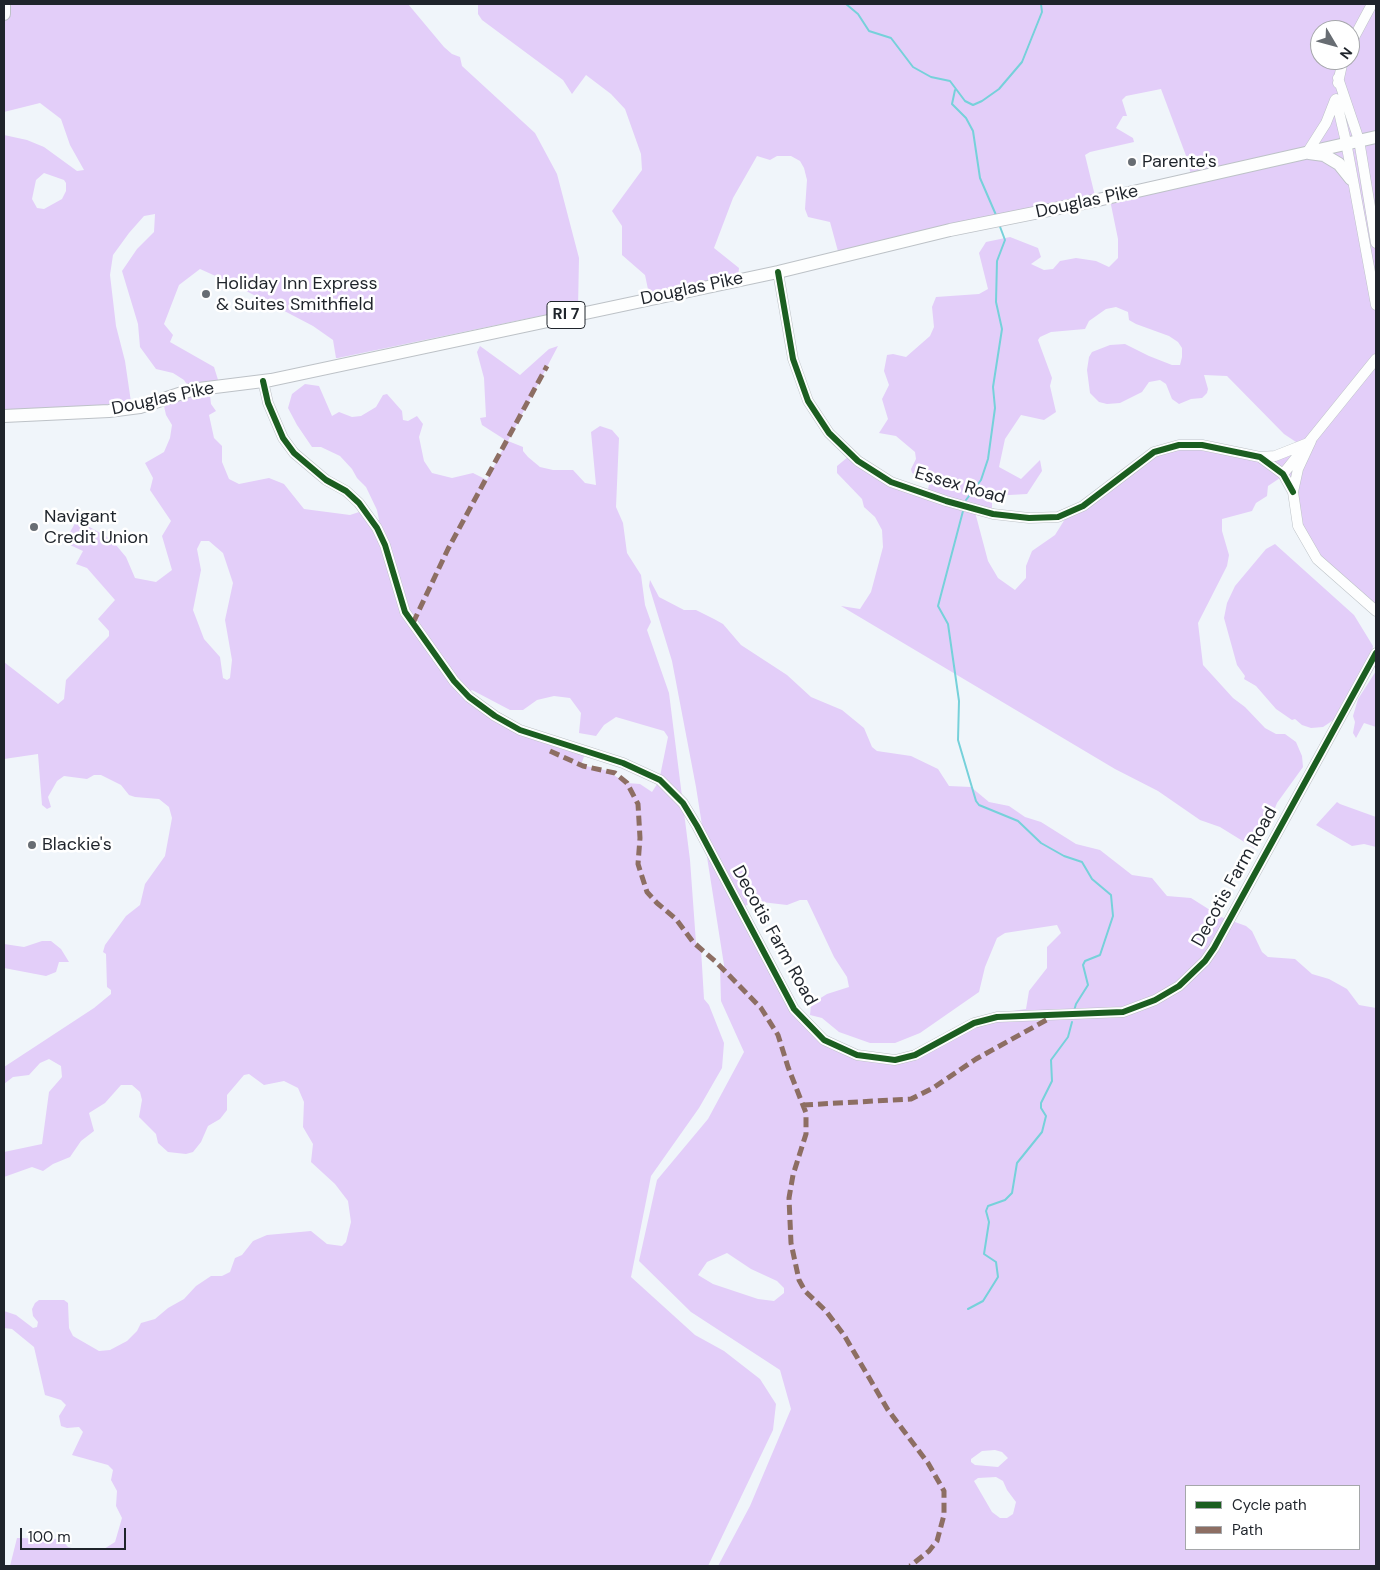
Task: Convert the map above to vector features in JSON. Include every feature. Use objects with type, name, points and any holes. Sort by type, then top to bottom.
[{"type":"main road","points":[[4,4],[4,14]]},
{"type":"main road","name":"Douglas Pike","points":[[4,416],[88,410],[109,411],[140,407],[191,390],[263,382],[778,272],[996,221],[1307,153],[1346,142],[1376,137]]},
{"type":"main road","points":[[1307,153],[1324,155],[1339,164],[1351,179]]},
{"type":"main road","points":[[4,408],[30,415]]},
{"type":"main road","points":[[4,422],[30,415]]},
{"type":"street","points":[[1360,26],[1372,4]]},
{"type":"street","points":[[1307,153],[1326,123],[1336,99],[1340,70]]},
{"type":"street","points":[[1338,78],[1359,140],[1376,243]]},
{"type":"street","points":[[1336,99],[1346,142],[1351,179],[1376,308]]},
{"type":"street","name":"Essex Road","points":[[778,272],[793,359],[808,401],[829,433],[858,461],[891,482],[994,514],[1028,518],[1058,517],[1083,506],[1154,452],[1179,445],[1202,445],[1260,457],[1276,466],[1293,492]]},
{"type":"street","points":[[1283,474],[1376,359]]},
{"type":"street","name":"Decotis Farm Road","points":[[263,382],[268,403],[283,438],[294,453],[326,480],[346,491],[359,503],[377,528],[385,545],[405,612],[454,681],[488,711],[520,730],[623,763],[660,780],[683,803],[697,826],[794,1009],[824,1040],[857,1055],[895,1060],[915,1055],[974,1023],[997,1017],[1123,1012],[1155,1000],[1179,986],[1205,961],[1214,948],[1376,653]]},
{"type":"street","points":[[1260,457],[1275,456],[1311,441]]},
{"type":"street","points":[[1311,441],[1298,469],[1293,492],[1295,515],[1303,537],[1323,565],[1376,611]]},
{"type":"shaded area","points":[[4,4],[408,4],[444,47],[452,54],[460,57],[462,66],[535,133],[557,174],[579,258],[578,308],[336,358],[333,340],[313,326],[200,269],[179,285],[164,324],[173,335],[170,342],[214,367],[219,383],[209,387],[211,404],[216,411],[209,415],[214,438],[222,446],[222,462],[229,479],[239,484],[269,478],[284,484],[304,509],[350,515],[365,510],[371,520],[379,520],[377,510],[366,487],[357,478],[352,469],[340,456],[321,447],[312,447],[297,425],[288,408],[292,394],[305,384],[319,386],[332,416],[339,412],[352,417],[361,416],[376,407],[383,395],[387,394],[402,411],[403,420],[408,421],[417,416],[423,424],[419,437],[424,461],[432,473],[452,478],[473,473],[487,480],[507,441],[482,425],[480,418],[486,417],[484,378],[477,352],[480,346],[520,375],[549,349],[558,346],[508,441],[523,447],[523,451],[528,457],[540,467],[553,470],[573,470],[585,483],[596,485],[591,432],[600,426],[612,430],[619,438],[616,507],[623,523],[627,553],[641,575],[645,605],[651,622],[647,630],[669,693],[690,860],[696,943],[701,949],[704,999],[709,1005],[724,1043],[722,1068],[699,1108],[651,1176],[631,1277],[695,1335],[724,1351],[760,1379],[776,1404],[773,1430],[708,1566],[10,1566],[17,1538],[61,1539],[68,1547],[79,1550],[104,1549],[115,1542],[122,1518],[116,1506],[117,1491],[111,1480],[113,1470],[108,1465],[72,1455],[83,1432],[79,1427],[67,1428],[61,1426],[59,1416],[66,1405],[61,1400],[45,1395],[34,1347],[12,1329],[4,1328],[4,1311],[16,1315],[33,1328],[37,1327],[38,1322],[33,1316],[32,1309],[35,1303],[39,1300],[64,1300],[68,1303],[69,1328],[73,1336],[99,1351],[110,1350],[127,1341],[137,1331],[141,1323],[155,1319],[168,1308],[184,1299],[196,1286],[211,1276],[222,1276],[230,1272],[235,1258],[242,1255],[253,1241],[267,1235],[311,1231],[327,1244],[342,1246],[346,1242],[351,1222],[348,1201],[335,1184],[311,1162],[313,1144],[303,1127],[304,1102],[298,1088],[284,1081],[264,1085],[249,1074],[244,1075],[227,1095],[227,1110],[220,1119],[208,1126],[201,1142],[193,1152],[186,1154],[168,1152],[158,1143],[156,1134],[139,1117],[142,1100],[140,1092],[132,1085],[121,1085],[105,1103],[89,1113],[94,1131],[81,1141],[70,1157],[53,1164],[43,1171],[32,1167],[4,1177],[4,1152],[42,1144],[49,1092],[62,1077],[61,1066],[49,1059],[40,1063],[29,1075],[13,1077],[4,1084],[4,1067],[94,1008],[111,994],[111,990],[107,987],[106,954],[103,952],[105,945],[126,916],[140,905],[145,884],[165,856],[172,818],[169,807],[159,799],[129,795],[121,785],[101,775],[94,775],[87,779],[64,776],[57,781],[48,797],[51,807],[47,809],[42,805],[38,754],[4,759],[4,662],[58,704],[64,699],[66,680],[109,636],[109,631],[98,619],[115,600],[87,568],[76,564],[83,551],[70,545],[70,532],[77,520],[111,539],[126,557],[135,578],[156,582],[172,570],[162,536],[171,521],[150,490],[153,478],[145,463],[164,452],[170,438],[172,425],[166,415],[162,397],[190,389],[184,380],[173,373],[156,369],[140,347],[138,324],[122,271],[137,249],[154,232],[155,214],[144,216],[129,233],[113,255],[110,275],[116,326],[125,361],[131,402],[4,417],[4,135],[27,140],[44,147],[77,171],[84,170],[70,145],[61,119],[40,103],[4,112]],"holes":[[[44,173],[64,180],[66,183],[66,191],[62,199],[44,209],[37,208],[32,199],[36,180]],[[201,541],[209,541],[223,553],[233,583],[225,620],[232,660],[230,678],[227,680],[223,678],[220,657],[204,639],[193,610],[201,570],[197,549]],[[472,690],[510,710],[523,710],[537,700],[554,696],[570,698],[581,713],[579,733],[596,736],[604,725],[616,717],[664,731],[668,737],[659,781],[652,792],[640,784],[627,783],[605,770],[581,765],[586,751],[497,717],[466,694]]]},
{"type":"shaded area","points":[[478,4],[1376,4],[1376,611],[1320,562],[1304,539],[1293,491],[1280,478],[1268,486],[1267,496],[1256,503],[1252,511],[1222,519],[1222,531],[1229,555],[1227,566],[1198,623],[1203,665],[1233,698],[1245,707],[1265,728],[1276,734],[1285,734],[1296,742],[1302,756],[1303,767],[1277,803],[1263,838],[1254,848],[1220,827],[1200,820],[1158,791],[1115,769],[841,606],[860,609],[871,592],[883,547],[882,530],[875,517],[864,507],[862,499],[837,473],[837,466],[848,457],[926,497],[930,481],[912,473],[911,469],[916,459],[915,452],[896,436],[879,433],[888,419],[882,399],[889,385],[884,371],[887,355],[893,354],[906,357],[930,336],[934,327],[932,307],[936,297],[979,294],[988,289],[979,253],[986,242],[1010,237],[1038,248],[1041,257],[1031,264],[1044,270],[1053,269],[1060,261],[1076,258],[1096,261],[1109,267],[1118,258],[1118,239],[1110,200],[1191,176],[1188,161],[1161,89],[1126,96],[1122,100],[1127,116],[1123,116],[1116,128],[1133,138],[1134,142],[1090,152],[1085,155],[1096,200],[839,255],[830,222],[808,217],[805,209],[807,180],[800,161],[791,156],[777,156],[770,160],[757,156],[733,198],[714,248],[739,268],[738,278],[649,294],[645,275],[622,255],[622,226],[612,211],[642,170],[641,154],[625,109],[611,94],[586,75],[572,94],[563,80],[482,20],[478,14]],"holes":[[[1116,307],[1128,312],[1129,320],[1169,336],[1178,342],[1182,348],[1180,365],[1172,365],[1125,344],[1110,345],[1092,352],[1089,357],[1087,370],[1090,393],[1099,402],[1107,404],[1120,403],[1142,392],[1149,382],[1160,380],[1166,384],[1172,399],[1179,404],[1191,399],[1202,398],[1207,393],[1208,389],[1204,375],[1227,376],[1284,434],[1296,442],[1311,442],[1266,461],[1205,448],[1161,450],[1065,519],[1055,535],[1032,551],[1026,566],[1026,578],[1015,590],[998,578],[988,561],[975,512],[992,514],[992,496],[1027,494],[1042,471],[1040,460],[1021,479],[999,467],[1005,439],[1021,415],[1044,420],[1056,412],[1050,386],[1052,378],[1038,340],[1040,337],[1051,332],[1085,329],[1089,321],[1106,309]]]},
{"type":"shaded area","points":[[1275,544],[1354,615],[1373,646],[1370,661],[1338,717],[1323,727],[1311,728],[1302,725],[1295,719],[1292,720],[1276,709],[1256,686],[1244,679],[1245,676],[1237,665],[1224,618],[1227,603],[1235,586],[1266,549]]},
{"type":"shaded area","points":[[650,580],[659,597],[684,610],[696,610],[723,624],[741,645],[787,675],[811,697],[842,710],[864,728],[872,747],[877,751],[911,756],[938,769],[949,786],[971,787],[989,802],[1009,806],[1025,817],[1041,822],[1076,844],[1100,850],[1132,875],[1152,878],[1167,896],[1191,898],[1221,917],[1246,926],[1252,931],[1262,952],[1268,957],[1295,959],[1312,974],[1329,979],[1347,989],[1359,1005],[1376,1008],[1376,1566],[718,1566],[750,1506],[791,1409],[780,1370],[691,1312],[639,1261],[657,1180],[708,1119],[744,1052],[721,1001],[720,966],[724,967],[724,965],[696,787],[672,661],[649,586]],"holes":[[[800,900],[807,900],[834,957],[847,977],[849,987],[827,994],[811,1004],[810,1015],[822,1018],[839,1032],[870,1043],[895,1043],[920,1033],[979,992],[985,967],[997,938],[1005,933],[1057,925],[1061,933],[1047,947],[1047,968],[1029,991],[1026,1009],[1006,1012],[909,1054],[890,1058],[841,1050],[796,1014],[742,908],[753,901],[787,905]],[[727,1253],[751,1269],[777,1281],[784,1288],[784,1293],[774,1301],[758,1299],[713,1284],[698,1275],[707,1262]],[[995,1450],[1002,1452],[1008,1458],[998,1467],[975,1465],[971,1462],[971,1459],[982,1451]],[[996,1477],[1003,1481],[1016,1502],[1013,1514],[1007,1518],[1000,1518],[992,1512],[974,1481],[978,1478]]]},
{"type":"shaded area","points":[[1376,671],[1376,727],[1364,723],[1356,738],[1353,733],[1355,722],[1353,716],[1358,699]]},
{"type":"shaded area","points":[[1337,802],[1376,817],[1376,847],[1364,844],[1352,846],[1316,825]]},
{"type":"shaded area","points":[[42,941],[51,941],[61,949],[69,962],[59,962],[56,972],[46,976],[4,968],[4,944],[24,947]]},
{"type":"waterway","points":[[846,4],[858,14],[869,31],[891,38],[913,67],[931,77],[950,81],[965,101],[973,105],[999,89],[1022,62],[1042,12],[1041,4]]},
{"type":"waterway","points":[[955,90],[952,104],[966,118],[973,131],[980,178],[996,215]]},
{"type":"waterway","points":[[966,500],[981,480],[988,459],[995,408],[993,387],[1002,329],[996,302],[997,261],[1005,240],[999,224]]},
{"type":"waterway","points":[[963,511],[938,606],[948,624],[959,701],[958,740],[976,801],[979,805],[1018,821],[1041,843],[1064,856],[1082,862],[1092,879],[1111,895],[1113,916],[1100,955],[1085,961],[1083,965],[1088,985],[1076,1004],[1074,1011]]},
{"type":"waterway","points":[[968,1309],[983,1301],[998,1277],[996,1262],[984,1254],[989,1222],[986,1211],[988,1206],[1005,1200],[1012,1193],[1017,1163],[1042,1132],[1046,1116],[1041,1108],[1041,1103],[1052,1081],[1051,1060],[1068,1037],[1072,1022]]},
{"type":"marked path","points":[[413,623],[448,549],[547,366]]},
{"type":"marked path","points":[[550,751],[583,766],[615,773],[627,783],[638,804],[640,838],[638,864],[647,892],[676,919],[693,942],[716,962],[761,1008],[778,1035],[806,1113],[806,1134],[793,1175],[789,1198],[791,1243],[799,1280],[805,1291],[826,1311],[844,1335],[888,1410],[928,1463],[944,1491],[944,1515],[937,1541],[929,1551],[910,1566]]},
{"type":"marked path","points":[[803,1105],[911,1099],[933,1088],[976,1059],[1050,1018]]},
{"type":"cycle path","points":[[778,272],[793,359],[808,401],[829,433],[858,461],[891,482],[946,501],[993,514],[1029,518],[1058,517],[1083,506],[1154,452],[1179,445],[1202,445],[1260,457],[1283,474],[1293,492]]},
{"type":"cycle path","points":[[263,381],[268,403],[283,438],[294,453],[326,480],[346,491],[359,503],[377,528],[385,545],[405,612],[454,681],[469,697],[495,716],[520,730],[623,763],[660,780],[683,803],[697,826],[794,1009],[824,1040],[857,1055],[895,1060],[915,1055],[974,1023],[997,1017],[1123,1012],[1155,1000],[1179,986],[1205,961],[1214,948],[1376,653]]},
{"type":"place","name":"Parente's","points":[[1132,162]]},
{"type":"place","name":"Holiday Inn Express & Suites Smithfield","points":[[206,294]]},
{"type":"place","name":"Navigant Credit Union","points":[[34,527]]},
{"type":"place","name":"Blackie's","points":[[32,845]]}]
